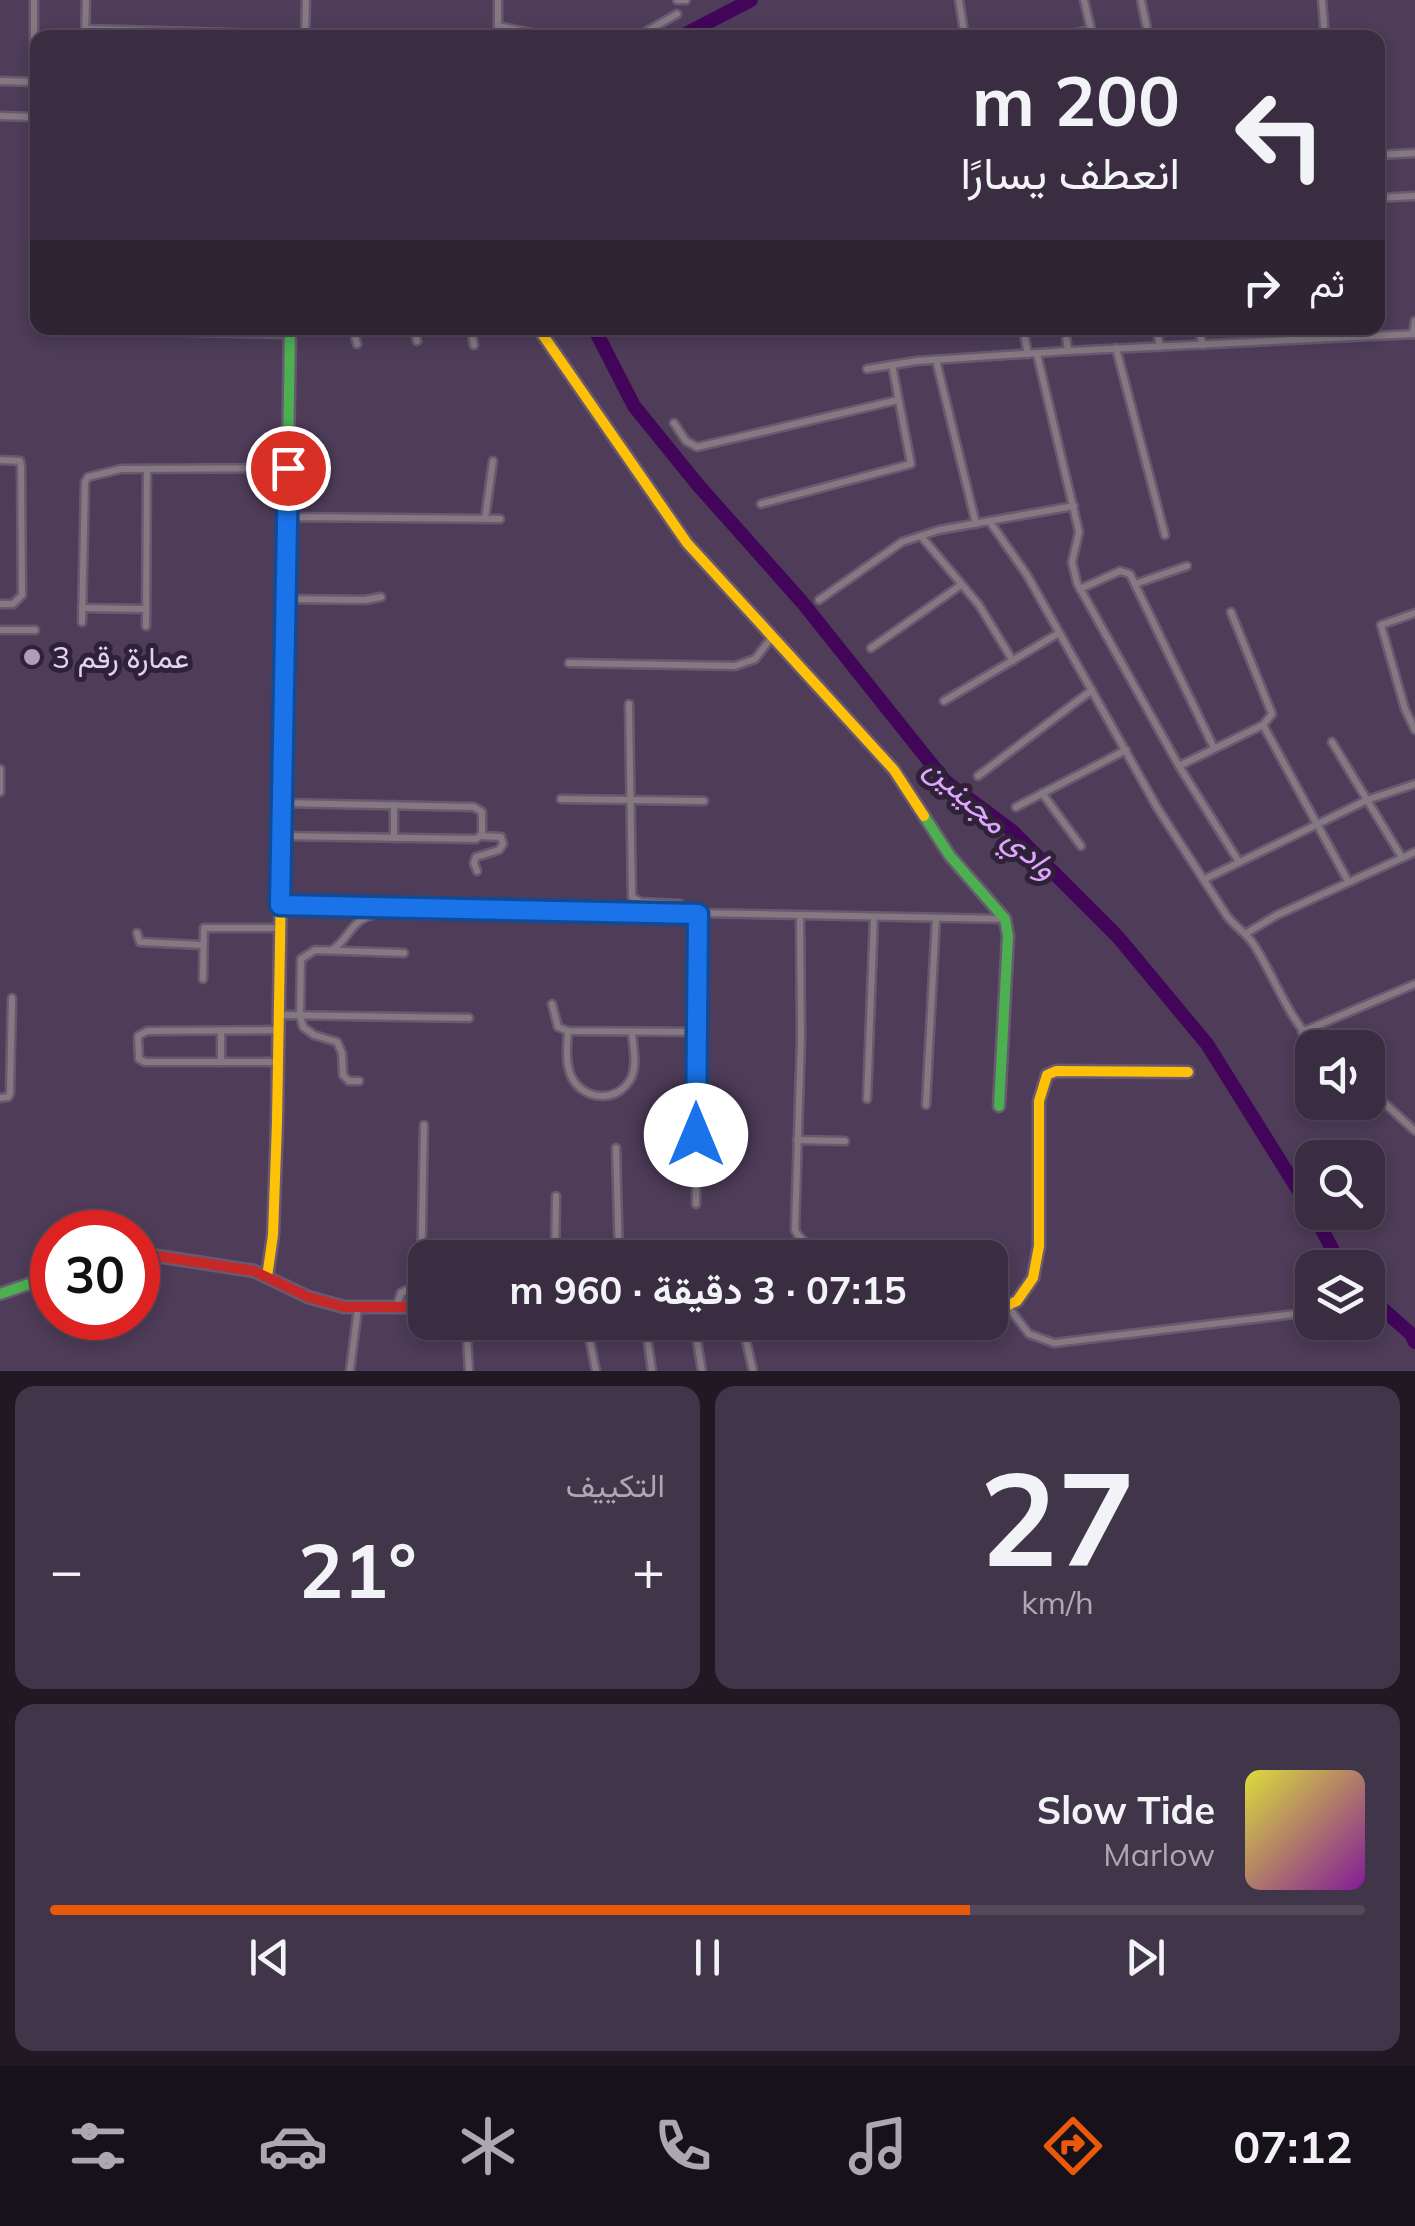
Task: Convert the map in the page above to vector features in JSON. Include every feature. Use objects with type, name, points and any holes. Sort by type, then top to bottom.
[{"type":"street","points":[[34,0],[34,30]]},
{"type":"street","points":[[85,30],[86,0]]},
{"type":"street","points":[[306,0],[306,30]]},
{"type":"street","points":[[498,0],[498,30]]},
{"type":"street","points":[[677,0],[686,0]]},
{"type":"street","points":[[960,0],[964,30]]},
{"type":"street","points":[[1084,0],[1091,30]]},
{"type":"street","points":[[1141,0],[1147,30]]},
{"type":"street","points":[[1322,0],[1324,30]]},
{"type":"street","points":[[649,30],[677,14]]},
{"type":"street","points":[[498,26],[517,30]]},
{"type":"street","points":[[0,81],[30,82]]},
{"type":"street","points":[[0,116],[30,117]]},
{"type":"street","points":[[1385,155],[1415,153]]},
{"type":"street","points":[[1385,198],[1415,196]]},
{"type":"street","points":[[867,369],[1068,351],[1414,334],[1415,321]]},
{"type":"street","points":[[267,1277],[273,1236],[278,1062],[290,335]]},
{"type":"street","points":[[355,335],[357,344]]},
{"type":"street","points":[[416,335],[417,341]]},
{"type":"street","points":[[472,335],[474,344]]},
{"type":"street","points":[[543,335],[687,542],[894,770],[950,856],[1005,919],[1008,936],[999,1106]]},
{"type":"street","points":[[1025,335],[1074,506],[1079,540],[1072,570],[1179,766],[1239,862]]},
{"type":"street","points":[[1066,335],[1068,351]]},
{"type":"street","points":[[1157,335],[1160,347]]},
{"type":"street","points":[[1200,335],[1203,345]]},
{"type":"street","points":[[1116,348],[1165,535]]},
{"type":"street","points":[[936,360],[976,524]]},
{"type":"street","points":[[761,504],[912,464],[892,365]]},
{"type":"street","points":[[674,423],[688,444],[696,447],[898,400]]},
{"type":"street","points":[[0,460],[20,461],[22,504],[22,595],[12,604],[0,604]]},
{"type":"street","points":[[485,519],[494,461]]},
{"type":"street","points":[[82,622],[86,480],[108,470],[288,468]]},
{"type":"street","points":[[146,626],[147,469]]},
{"type":"street","points":[[819,600],[902,542],[1074,506]]},
{"type":"street","points":[[287,517],[500,519]]},
{"type":"street","points":[[990,522],[1060,633],[1158,809],[1227,916],[1252,940],[1301,1030]]},
{"type":"street","points":[[920,536],[979,606],[1013,661]]},
{"type":"street","points":[[1135,584],[1187,566]]},
{"type":"street","points":[[1080,589],[1120,571],[1130,574],[1214,748]]},
{"type":"street","points":[[871,648],[962,584]]},
{"type":"street","points":[[285,599],[365,600],[382,596]]},
{"type":"street","points":[[82,608],[146,609]]},
{"type":"street","points":[[1179,766],[1269,720],[1271,708],[1231,612]]},
{"type":"street","points":[[1415,613],[1381,625],[1405,709],[1415,730]]},
{"type":"street","points":[[0,630],[35,630]]},
{"type":"street","points":[[944,701],[1060,633]]},
{"type":"street","points":[[568,664],[735,666],[755,660],[772,636]]},
{"type":"street","points":[[978,776],[1092,690]]},
{"type":"street","points":[[629,704],[632,897],[641,902],[680,904],[686,914]]},
{"type":"street","points":[[1263,725],[1348,881]]},
{"type":"street","points":[[1332,742],[1402,857]]},
{"type":"street","points":[[1016,807],[1126,750]]},
{"type":"street","points":[[0,769],[0,792]]},
{"type":"street","points":[[1205,879],[1367,800],[1415,784]]},
{"type":"street","points":[[1042,793],[1081,846]]},
{"type":"street","points":[[561,799],[704,801]]},
{"type":"street","points":[[280,803],[477,808],[482,812],[481,836]]},
{"type":"street","points":[[394,806],[394,838]]},
{"type":"street","points":[[281,836],[501,838],[503,844],[498,850],[476,856],[477,871]]},
{"type":"street","points":[[1245,934],[1276,915],[1415,852]]},
{"type":"street","points":[[280,905],[1005,919]]},
{"type":"street","points":[[696,1204],[698,914]]},
{"type":"street","points":[[331,951],[354,923],[373,915]]},
{"type":"street","points":[[800,916],[795,1230],[801,1240]]},
{"type":"street","points":[[868,1098],[874,917]]},
{"type":"street","points":[[926,1104],[936,918]]},
{"type":"street","points":[[202,979],[204,928],[280,928]]},
{"type":"street","points":[[136,932],[140,942],[202,945]]},
{"type":"street","points":[[359,1081],[349,1081],[344,1075],[337,1042],[307,1032],[300,1015],[302,959],[308,952],[404,953]]},
{"type":"street","points":[[1307,1030],[1415,984]]},
{"type":"street","points":[[0,1098],[10,1093],[12,998]]},
{"type":"street","points":[[552,1004],[558,1027],[568,1032],[697,1032]]},
{"type":"street","points":[[278,1015],[469,1018]]},
{"type":"street","points":[[278,1030],[142,1032],[137,1053],[145,1062],[278,1062]]},
{"type":"street","points":[[221,1062],[222,1031]]},
{"type":"street","points":[[568,1032],[570,1076],[579,1088],[600,1097],[613,1094],[631,1079],[632,1033]]},
{"type":"street","points":[[1188,1072],[1056,1071],[1047,1075],[1038,1114],[1041,1218],[1036,1269],[1029,1288],[1008,1308],[1030,1334],[1054,1343],[1295,1314]]},
{"type":"street","points":[[1385,1104],[1415,1131]]},
{"type":"street","points":[[397,1305],[401,1293],[418,1285],[422,1278],[424,1125]]},
{"type":"street","points":[[798,1140],[845,1142]]},
{"type":"street","points":[[616,1148],[618,1240]]},
{"type":"street","points":[[555,1240],[556,1196]]},
{"type":"street","points":[[160,1256],[239,1268],[327,1303],[358,1308],[408,1306]]},
{"type":"street","points":[[0,1294],[30,1284]]},
{"type":"street","points":[[350,1371],[358,1308]]},
{"type":"street","points":[[467,1340],[469,1371]]},
{"type":"street","points":[[590,1340],[596,1371]]},
{"type":"street","points":[[648,1340],[652,1371]]},
{"type":"street","points":[[697,1340],[702,1371]]},
{"type":"street","points":[[746,1340],[754,1371]]},
{"type":"waterway","name":"وادي مجينين","points":[[693,30],[751,0]]},
{"type":"waterway","name":"وادي مجينين","points":[[598,335],[634,406],[802,602],[945,781],[1011,830],[1118,937],[1207,1044],[1333,1250]]},
{"type":"waterway","name":"وادي مجينين","points":[[1385,1311],[1415,1342]]},
{"type":"traffic: fast","points":[[286,588],[290,335]]},
{"type":"traffic: fast","points":[[924,816],[950,856],[1005,919],[1008,936],[999,1106]]},
{"type":"traffic: fast","points":[[0,1294],[30,1284]]},
{"type":"traffic: slow","points":[[543,335],[687,543],[894,770],[924,816]]},
{"type":"traffic: slow","points":[[267,1277],[273,1235],[277,1122],[286,588]]},
{"type":"traffic: slow","points":[[1008,1305],[1017,1301],[1033,1278],[1039,1246],[1039,1101],[1047,1075],[1056,1071],[1188,1072]]},
{"type":"traffic: jam","points":[[160,1256],[254,1271],[308,1297],[344,1307],[408,1307]]},
{"type":"place","name":"عمارة رقم 3","points":[[32,657]]},
{"type":"route","points":[[288,468],[280,905],[698,914],[696,1135]]}]
